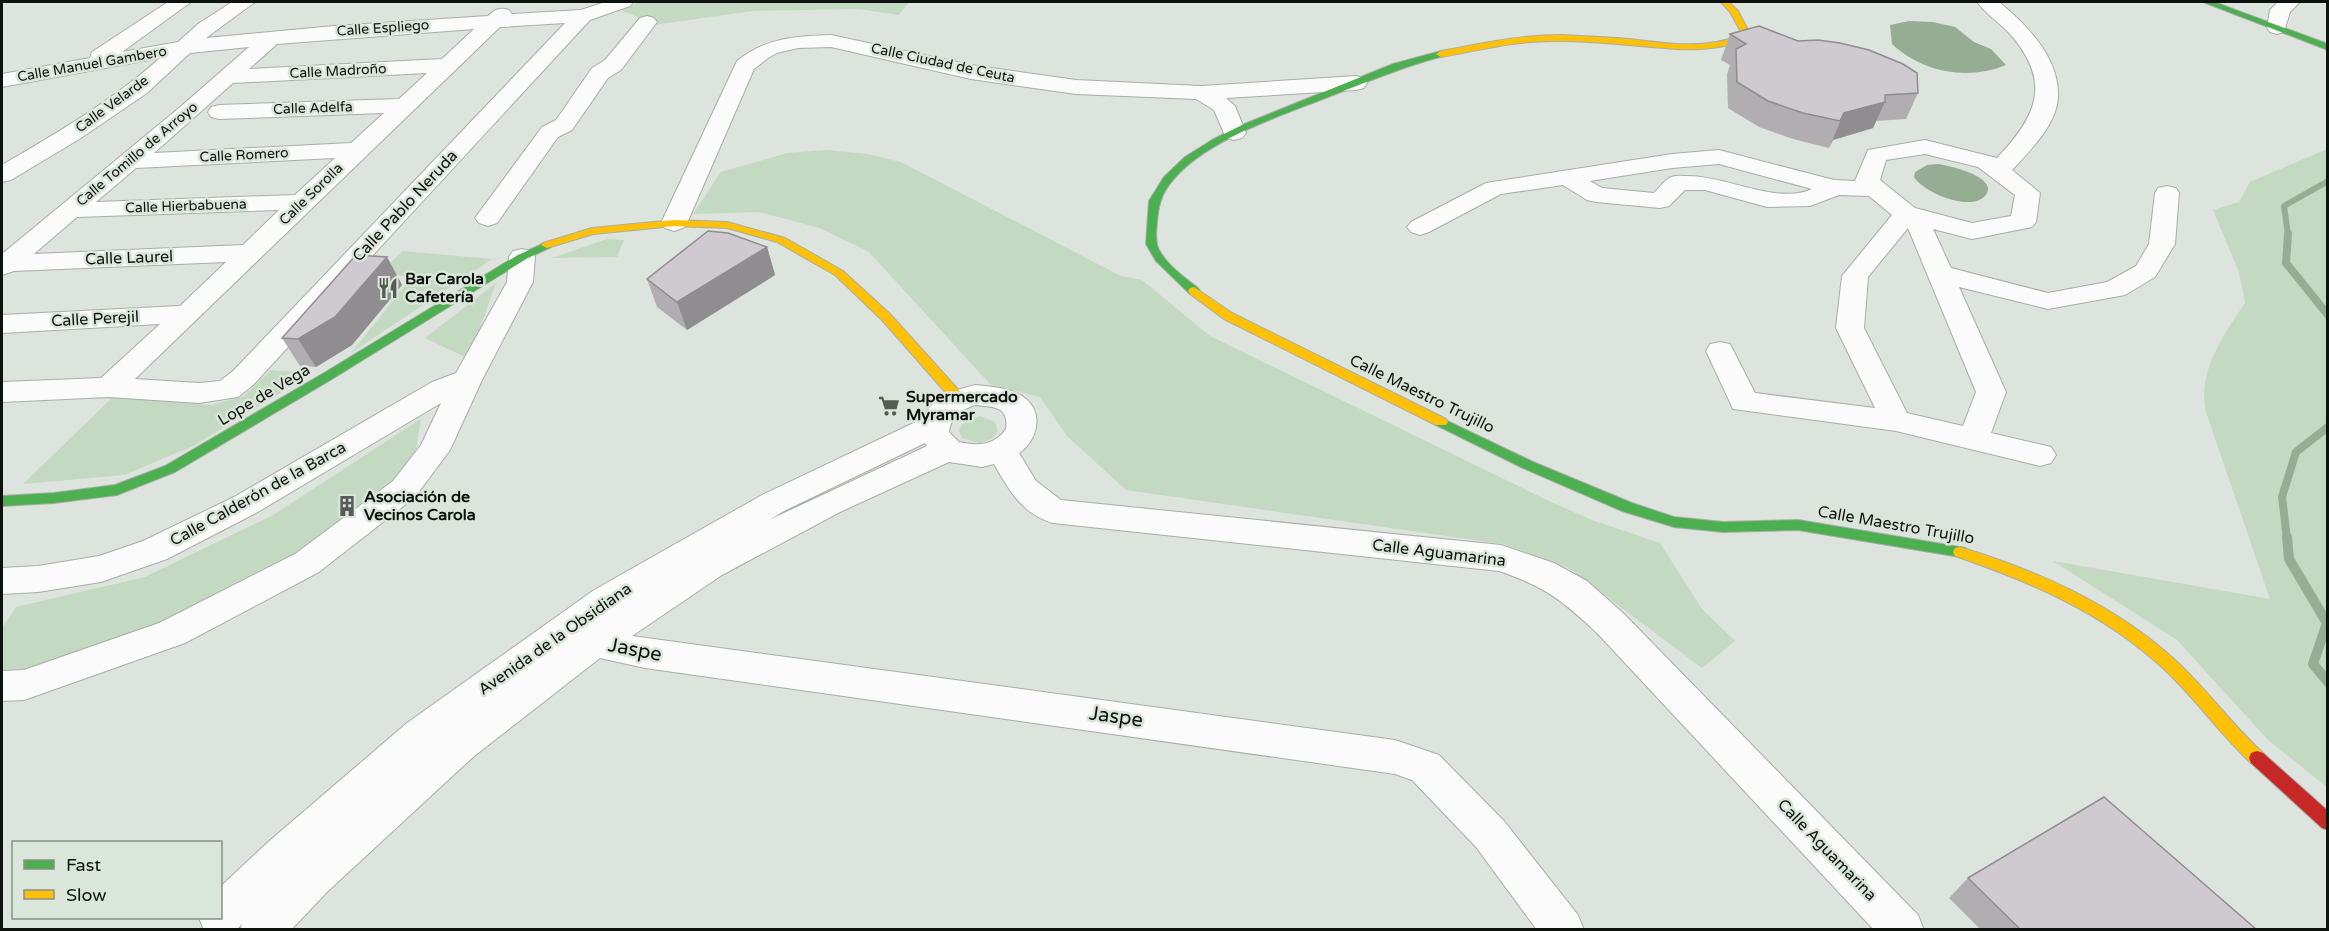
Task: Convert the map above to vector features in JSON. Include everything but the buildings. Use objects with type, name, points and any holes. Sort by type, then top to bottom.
[{"type":"street","points":[[90,64],[181,2]]},
{"type":"street","name":"Calle Velarde","points":[[2,176],[73,133],[139,88],[205,28],[245,2]]},
{"type":"street","name":"Calle Pablo Neruda","points":[[2,392],[110,387],[199,393],[228,390],[243,378],[583,16],[623,2]]},
{"type":"street","name":"Calle Maestro Trujillo","points":[[1725,2],[1734,11],[1744,30],[1742,38],[1727,45],[1694,50],[1627,42],[1549,38],[1516,41],[1430,56],[1274,114],[1189,158],[1164,183],[1149,212],[1153,249],[1183,284],[1228,316],[1528,465],[1627,507],[1684,523],[1723,527],[1798,525],[1960,552],[2024,573],[2085,601],[2130,632],[2162,658],[2246,748],[2328,822]]},
{"type":"street","points":[[1987,2],[2006,17],[2030,45],[2041,63],[2048,98],[2029,137],[1998,171]]},
{"type":"street","points":[[2207,2],[2328,46]]},
{"type":"street","points":[[2277,28],[2280,10],[2290,2]]},
{"type":"street","name":"Calle Espliego","points":[[183,47],[505,11],[583,16]]},
{"type":"street","name":"Calle Sorolla","points":[[110,387],[505,11]]},
{"type":"street","points":[[488,218],[550,132],[564,125],[600,73],[613,65],[647,22]]},
{"type":"street","name":"Calle Tomillo de Arroyo","points":[[4,265],[271,38]]},
{"type":"street","name":"Calle Ciudad de Ceuta","points":[[674,223],[745,66],[760,53],[798,42],[831,41],[971,72],[1076,87],[1202,93],[1356,83]]},
{"type":"street","name":"Calle Manuel Gambero","points":[[2,80],[183,47]]},
{"type":"street","name":"Calle Madroño","points":[[227,77],[450,65]]},
{"type":"street","points":[[1202,93],[1224,106],[1234,133]]},
{"type":"street","name":"Calle Adelfa","points":[[219,112],[407,105]]},
{"type":"street","points":[[1925,147],[1986,162],[2028,193],[2023,222],[1972,231],[1911,215],[1875,189],[1867,182],[1876,155],[1925,147]]},
{"type":"street","name":"Calle Romero","points":[[129,160],[358,150]]},
{"type":"street","points":[[1420,227],[1495,188],[1653,164],[1719,157],[1834,187],[1875,189]]},
{"type":"street","points":[[1653,164],[1672,189]]},
{"type":"street","points":[[1567,177],[1596,195],[1660,201],[1678,183],[1706,183],[1767,200],[1810,199],[1834,187]]},
{"type":"street","points":[[1941,274],[2048,301],[2115,289],[2146,271],[2162,244],[2167,193]]},
{"type":"street","name":"Calle Hierbabuena","points":[[70,210],[302,202]]},
{"type":"street","points":[[1911,215],[1941,274],[1991,392],[1973,439]]},
{"type":"street","points":[[1896,421],[1850,328],[1855,276],[1911,215]]},
{"type":"street","points":[[2,686],[24,685],[172,633],[307,563],[404,489],[434,450],[467,380],[520,282],[522,257],[553,242],[592,231],[674,223],[727,225],[781,240],[839,273],[886,317],[959,399]]},
{"type":"street","name":"Calle Laurel","points":[[4,265],[251,253]]},
{"type":"street","name":"Lope de Vega","points":[[2,501],[54,498],[117,490],[170,469],[328,376],[522,257]]},
{"type":"street","name":"Calle Perejil","points":[[2,324],[188,314]]},
{"type":"street","points":[[1720,351],[1744,402],[1896,421],[2040,455]]},
{"type":"street","name":"Calle Calderón de la Barca","points":[[2,581],[38,579],[101,569],[154,550],[245,505],[442,389],[467,380]]},
{"type":"street","points":[[975,395],[990,395],[1009,401],[1018,408],[1023,420],[1022,431],[1014,442],[1002,450],[968,456],[940,438],[938,415],[959,399],[975,395]]},
{"type":"street","name":"Avenida de la Obsidiana","points":[[261,930],[312,878],[459,745],[594,642],[710,566],[829,504],[940,438]]},
{"type":"street","name":"Avenida de la Obsidiana","points":[[222,915],[282,857],[421,735],[606,600],[773,503],[884,452],[940,438]]},
{"type":"street","name":"Calle Aguamarina","points":[[1002,450],[1025,489],[1053,511],[1501,558],[1542,572],[1575,591],[1611,624],[1903,930]]},
{"type":"street","name":"Jaspe","points":[[594,642],[645,653],[1340,747],[1395,757],[1425,767],[1490,834],[1563,930]]},
{"type":"street","name":"Avenida de la Obsidiana","points":[[207,930],[218,919]]},
{"type":"shaded area","points":[[639,2],[909,2],[899,15],[858,9],[752,11],[654,25],[620,10]]},
{"type":"shaded area","points":[[1909,21],[1933,22],[1955,27],[1974,42],[1991,49],[2006,65],[1991,70],[1961,73],[1931,67],[1917,61],[1892,44],[1890,25]]},
{"type":"shaded area","points":[[2327,149],[2327,787],[2268,740],[2177,640],[2053,561],[2270,599],[2206,412],[2205,383],[2214,355],[2228,328],[2245,303],[2239,272],[2213,210],[2239,202],[2250,182]]},
{"type":"shaded area","points":[[826,150],[868,154],[901,162],[1121,276],[1142,280],[1210,336],[1553,503],[1592,520],[1660,543],[1702,609],[1735,641],[1702,668],[1567,567],[1503,544],[1126,490],[1067,436],[1040,397],[990,384],[869,252],[820,228],[759,212],[693,214],[721,172],[788,153]]},
{"type":"shaded area","points":[[1938,164],[1971,173],[1980,178],[1986,183],[1988,189],[1985,196],[1969,202],[1959,201],[1927,189],[1914,177],[1915,172],[1927,165]]},
{"type":"shaded area","points":[[607,239],[624,240],[617,257],[552,258]]},
{"type":"shaded area","points":[[402,251],[492,259],[351,353],[412,277],[380,274]]},
{"type":"shaded area","points":[[496,283],[469,359],[425,338]]},
{"type":"shaded area","points":[[271,370],[313,373],[193,446],[124,475],[23,484],[113,397],[211,405],[244,396]]},
{"type":"shaded area","points":[[980,416],[995,422],[998,431],[991,439],[979,443],[962,438],[959,430],[964,422]]},
{"type":"shaded area","points":[[421,419],[416,449],[392,487],[302,555],[162,628],[31,673],[2,675],[2,628],[16,607],[145,577],[273,515]]},
{"type":"waterway","points":[[2288,235],[2284,206],[2328,181]]},
{"type":"waterway","points":[[2288,235],[2286,263],[2328,315]]},
{"type":"waterway","points":[[2287,539],[2282,497],[2296,452],[2328,427]]},
{"type":"waterway","points":[[2287,537],[2289,559],[2327,623],[2313,664],[2328,682]]},
{"type":"traffic: fast","points":[[2207,2],[2328,47]]},
{"type":"traffic: fast","points":[[1194,291],[1165,265],[1152,247],[1151,226],[1154,201],[1168,179],[1189,159],[1245,127],[1396,66],[1441,54]]},
{"type":"traffic: fast","points":[[2,501],[54,498],[117,490],[170,469],[328,376],[522,257],[547,245]]},
{"type":"traffic: fast","points":[[1441,422],[1528,465],[1627,507],[1674,522],[1723,527],[1798,525],[1960,552]]},
{"type":"traffic: slow","points":[[1441,54],[1536,38],[1580,39],[1686,48],[1714,46],[1742,38],[1744,30],[1734,11],[1725,2]]},
{"type":"traffic: slow","points":[[547,245],[592,231],[674,223],[727,225],[781,240],[839,273],[886,317],[959,399]]},
{"type":"traffic: slow","points":[[1194,291],[1228,316],[1441,422]]},
{"type":"traffic: slow","points":[[1960,552],[2017,572],[2071,596],[2121,626],[2181,675],[2234,736],[2257,758]]},
{"type":"traffic: jam","points":[[2257,758],[2328,822]]},
{"type":"place","name":"Bar Carola Cafetería","points":[[388,288]]},
{"type":"place","name":"Supermercado Myramar","points":[[889,406]]},
{"type":"place","name":"Asociación de Vecinos Carola","points":[[347,506]]}]
